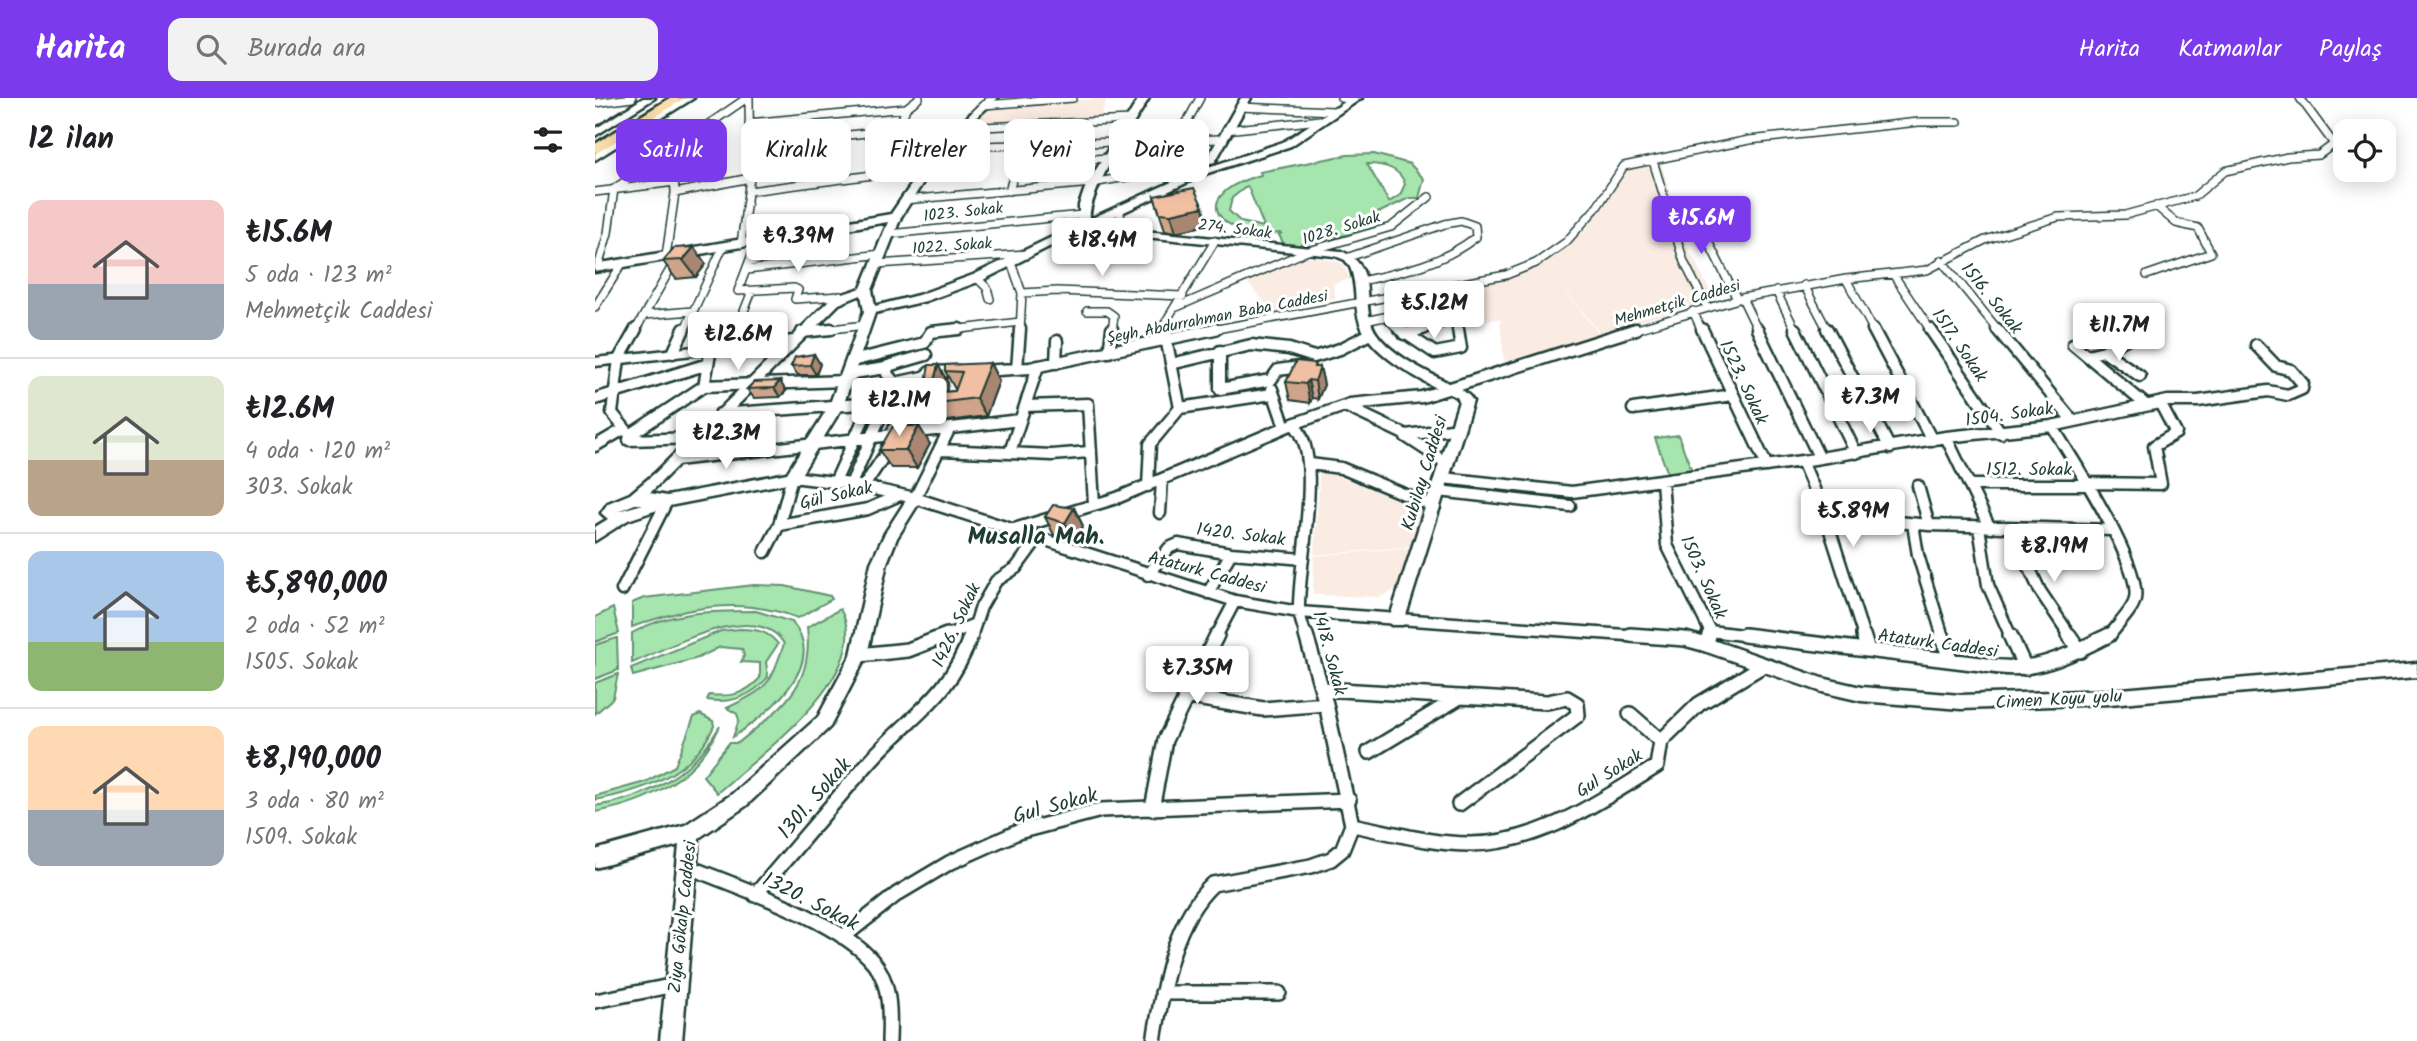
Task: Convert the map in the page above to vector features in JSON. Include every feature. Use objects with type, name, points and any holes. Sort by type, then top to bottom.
[{"type":"highway","points":[[595,139],[658,98]]},
{"type":"highway","points":[[595,150],[679,98]]},
{"type":"street","points":[[595,103],[632,98]]},
{"type":"street","points":[[595,134],[650,98]]},
{"type":"street","points":[[595,157],[689,98]]},
{"type":"street","points":[[748,98],[749,119]]},
{"type":"street","points":[[717,119],[748,98]]},
{"type":"street","points":[[791,119],[906,108],[919,98]]},
{"type":"street","points":[[970,119],[989,101],[1073,98]]},
{"type":"street","points":[[1132,119],[1144,98]]},
{"type":"street","points":[[1188,119],[1200,98]]},
{"type":"street","points":[[1341,98],[1350,98]]},
{"type":"street","points":[[1209,165],[1267,148],[1335,111],[1350,98]]},
{"type":"street","points":[[1209,165],[1287,144],[1357,98]]},
{"type":"street","name":"Mehmetçik Caddesi","points":[[1014,529],[1148,486],[1289,425],[1360,401],[1422,397],[1443,388],[1740,299],[1804,285],[1927,270],[1941,260],[1985,240],[2058,217],[2125,215],[2195,196],[2216,177],[2232,169],[2288,157],[2319,155],[2333,147],[2315,112],[2300,98]]},
{"type":"street","points":[[1209,165],[1243,103],[1335,111]]},
{"type":"street","points":[[902,119],[906,108]]},
{"type":"street","points":[[1209,136],[1319,120]]},
{"type":"street","name":"Şeyh Abdurrahman Baba Caddesi","points":[[887,374],[895,383],[928,374],[1038,366],[1166,338],[1476,282],[1536,264],[1566,242],[1583,224],[1624,166],[1749,140],[1934,120],[1958,122]]},
{"type":"street","points":[[990,124],[1109,121]]},
{"type":"street","points":[[990,146],[1109,142]]},
{"type":"street","points":[[1084,220],[1092,183],[1109,159]]},
{"type":"street","points":[[1653,161],[1684,262],[1707,307]]},
{"type":"street","points":[[749,191],[865,176]]},
{"type":"street","points":[[675,192],[741,180]]},
{"type":"street","points":[[905,200],[1109,180]]},
{"type":"street","points":[[624,182],[614,189],[608,233],[597,267],[895,217]]},
{"type":"street","points":[[595,192],[675,182],[666,256]]},
{"type":"street","points":[[741,244],[750,182]]},
{"type":"street","points":[[765,552],[779,526],[792,477],[836,406],[870,311],[866,290],[895,217],[917,182]]},
{"type":"street","points":[[1009,191],[1012,182]]},
{"type":"street","points":[[870,311],[922,298],[977,278],[1067,235],[1084,220],[1119,208],[1173,182]]},
{"type":"street","name":"1028. Sokak","points":[[1177,307],[1305,252],[1391,227],[1429,197]]},
{"type":"street","points":[[1688,201],[1819,457]]},
{"type":"street","points":[[2147,275],[2211,253],[2198,228],[2176,223],[2156,206]]},
{"type":"street","points":[[1117,235],[1121,228],[1122,213],[1119,208]]},
{"type":"street","name":"1023. Sokak","points":[[889,234],[1084,220]]},
{"type":"street","points":[[1349,257],[1445,224],[1461,221],[1475,226],[1476,237],[1450,254],[1406,272],[1361,281]]},
{"type":"street","points":[[595,234],[608,233]]},
{"type":"street","points":[[749,266],[790,253],[808,233]]},
{"type":"street","name":"274. Sokak","points":[[1067,235],[1215,241],[1349,257]]},
{"type":"street","points":[[757,241],[738,291],[794,288],[799,290],[795,299],[838,299],[866,290]]},
{"type":"street","points":[[1154,341],[1215,241]]},
{"type":"street","points":[[673,353],[723,247]]},
{"type":"street","points":[[628,435],[612,413],[617,392],[619,359],[679,254]]},
{"type":"street","name":"1022. Sokak","points":[[877,263],[1028,254]]},
{"type":"street","points":[[1349,257],[1355,262],[1361,281],[1362,302],[1368,328]]},
{"type":"street","points":[[1013,260],[1022,293],[1017,369]]},
{"type":"street","name":"1022. Sokak","points":[[877,263],[1013,260]]},
{"type":"street","name":"1516. Sokak","points":[[1941,260],[2072,420]]},
{"type":"street","points":[[749,266],[877,263]]},
{"type":"street","points":[[595,528],[676,460],[798,336],[877,263]]},
{"type":"street","points":[[595,307],[622,264]]},
{"type":"street","name":"1517. Sokak","points":[[1893,274],[2001,433]]},
{"type":"street","points":[[977,278],[987,288],[990,299]]},
{"type":"street","points":[[1846,279],[1932,440]]},
{"type":"street","points":[[1804,285],[1890,448]]},
{"type":"street","points":[[730,347],[752,291]]},
{"type":"street","points":[[1776,291],[1856,453]]},
{"type":"street","points":[[1022,293],[1183,296]]},
{"type":"street","points":[[1171,364],[1251,345],[1289,349],[1314,357],[1340,349],[1386,317],[1451,303],[1455,305],[1461,348],[1435,353],[1404,334],[1386,317]]},
{"type":"street","points":[[645,314],[692,311]]},
{"type":"street","points":[[1087,311],[1107,311],[1114,316],[1109,352]]},
{"type":"street","name":"1523. Sokak","points":[[1693,311],[1767,466]]},
{"type":"street","points":[[1404,334],[1456,320]]},
{"type":"street","points":[[864,486],[884,456],[916,383],[928,374],[924,343],[931,332],[1020,322]]},
{"type":"street","points":[[595,362],[730,347],[865,325]]},
{"type":"street","name":"Kubilay Caddesi","points":[[1368,328],[1443,388],[1462,394],[1466,401],[1435,507],[1397,620]]},
{"type":"street","points":[[2087,355],[2104,351],[2132,336]]},
{"type":"street","points":[[1148,486],[1147,456],[1153,435],[1170,423],[1180,408],[1166,338]]},
{"type":"street","points":[[1056,363],[1057,341]]},
{"type":"street","points":[[852,361],[924,343]]},
{"type":"street","points":[[2073,344],[2146,405]]},
{"type":"street","name":"1504. Sokak","points":[[1444,477],[1572,492],[1802,461],[1946,438],[2052,426],[2160,403],[2198,401],[2267,391],[2288,395],[2302,389],[2303,384],[2297,375],[2276,366],[2256,345]]},
{"type":"street","points":[[704,386],[711,349]]},
{"type":"street","points":[[2104,351],[2140,376]]},
{"type":"street","points":[[1220,352],[1220,389],[1271,380],[1278,370],[1310,365],[1315,361],[1314,357]]},
{"type":"street","points":[[887,374],[888,366],[926,355]]},
{"type":"street","points":[[595,399],[708,364]]},
{"type":"street","points":[[1010,452],[1038,366]]},
{"type":"street","points":[[595,446],[628,435],[704,386],[845,381],[854,373],[870,369],[886,368],[887,374]]},
{"type":"street","name":"1418. Sokak","points":[[1162,993],[1189,914],[1201,891],[1213,884],[1311,866],[1331,859],[1342,850],[1352,825],[1349,800],[1326,704],[1299,612],[1310,464],[1299,429],[1289,425],[1272,394],[1271,380]]},
{"type":"street","points":[[1180,408],[1272,394]]},
{"type":"street","points":[[1633,409],[1733,394]]},
{"type":"street","points":[[1025,406],[1085,402],[1090,409],[1089,452],[1094,504]]},
{"type":"street","points":[[1680,402],[1685,415]]},
{"type":"street","name":"1512. Sokak","points":[[1969,485],[2161,484],[2154,446],[2176,433],[2160,403]]},
{"type":"street","points":[[851,484],[886,404]]},
{"type":"street","points":[[835,482],[870,405]]},
{"type":"street","points":[[720,414],[836,406],[928,405],[923,431]]},
{"type":"street","points":[[1345,406],[1427,449],[1440,462],[1444,477],[1570,506]]},
{"type":"street","points":[[676,460],[1020,420]]},
{"type":"street","name":"Ataturk Caddesi","points":[[792,477],[864,486],[908,496],[1147,575],[1235,601],[1299,612],[1868,650],[2007,670],[2055,662],[2080,651],[2111,634],[2135,600],[2134,575],[2087,484],[2052,426]]},
{"type":"street","points":[[908,496],[941,450],[950,428]]},
{"type":"street","points":[[1403,435],[1417,436],[1459,428]]},
{"type":"street","points":[[628,435],[698,438]]},
{"type":"street","points":[[1946,438],[1969,485],[1985,527],[1988,585],[2025,668]]},
{"type":"street","points":[[941,450],[1052,455],[1089,452]]},
{"type":"street","points":[[1802,461],[1825,515],[1868,650]]},
{"type":"street","points":[[1310,464],[1341,468],[1435,507]]},
{"type":"street","points":[[595,536],[616,508],[792,477]]},
{"type":"street","points":[[1160,513],[1162,480]]},
{"type":"street","name":"1503. Sokak","points":[[1662,481],[1667,545],[1709,638]]},
{"type":"street","points":[[1918,486],[1929,525]]},
{"type":"street","name":"Gül Sokak","points":[[779,526],[868,509],[908,496]]},
{"type":"street","name":"Ziya Gökalp Caddesi","points":[[671,1041],[690,833],[739,800],[824,722],[859,655],[879,563],[908,496]]},
{"type":"street","points":[[622,590],[667,501]]},
{"type":"street","points":[[1825,515],[1929,525],[2111,530]]},
{"type":"street","points":[[1913,524],[1918,555],[1949,660]]},
{"type":"street","points":[[2011,528],[2040,591],[2080,651]]},
{"type":"street","name":"1426. Sokak","points":[[874,757],[942,692],[965,653],[974,625],[996,580],[1016,568],[1038,538]]},
{"type":"street","name":"1420. Sokak","points":[[1147,575],[1173,545],[1303,559]]},
{"type":"street","points":[[1208,593],[1231,553]]},
{"type":"street","points":[[1152,809],[1165,740],[1184,696],[1235,601]]},
{"type":"street","points":[[859,655],[908,650],[974,625]]},
{"type":"street","name":"Cimen Koyu yolu","points":[[1709,638],[1764,665],[1822,685],[1861,694],[1962,702],[2111,697],[2417,670]]},
{"type":"street","name":"Gul Sokak","points":[[1352,825],[1468,844],[1498,842],[1529,835],[1582,811],[1657,766],[1661,741],[1699,704],[1764,665]]},
{"type":"street","points":[[1322,689],[1547,702],[1567,698],[1577,704],[1578,715],[1459,804]]},
{"type":"street","points":[[1184,696],[1263,709],[1326,704]]},
{"type":"street","points":[[1369,752],[1460,697]]},
{"type":"street","points":[[1630,714],[1661,741]]},
{"type":"street","name":"1301. Sokak","points":[[755,895],[874,757]]},
{"type":"street","name":"Gul Sokak","points":[[843,937],[907,888],[949,863],[1018,832],[1101,810],[1349,800]]},
{"type":"street","points":[[595,859],[690,833]]},
{"type":"street","name":"1320. Sokak","points":[[689,867],[843,937],[875,964],[884,989],[889,1041]]},
{"type":"street","points":[[595,1001],[675,985]]},
{"type":"street","points":[[1154,1041],[1162,993],[1279,993]]},
{"type":"shaded area","points":[[1107,98],[1100,119],[1004,119],[1004,124],[990,124],[990,119],[979,119],[992,107]]},
{"type":"shaded area","points":[[1661,162],[1681,233],[1714,299],[1601,334],[1548,269],[1600,335],[1504,362],[1500,319],[1485,320],[1479,286],[1544,264],[1583,233],[1632,165]]},
{"type":"shaded area","points":[[1316,257],[1342,263],[1350,279],[1333,284],[1336,298],[1274,313],[1245,280],[1301,258]]},
{"type":"shaded area","points":[[1320,469],[1423,510],[1415,546],[1314,555]]},
{"type":"shaded area","points":[[1415,547],[1403,586],[1380,597],[1313,595],[1314,556]]},
{"type":"green space","points":[[1374,154],[1410,164],[1424,179],[1419,198],[1409,198],[1376,214],[1384,227],[1286,248],[1279,235],[1282,233],[1259,233],[1241,229],[1227,223],[1219,214],[1217,204],[1223,193],[1237,183],[1261,175],[1260,172],[1347,155]],"holes":[[[1367,164],[1384,166],[1399,174],[1405,184],[1400,195],[1389,202]],[[1248,187],[1264,227],[1241,222],[1229,211],[1232,198]]]},
{"type":"green space","points":[[1678,435],[1692,471],[1668,474],[1655,438]]},
{"type":"green space","points":[[754,585],[785,586],[830,596],[832,599],[798,618],[756,608],[715,607],[694,609],[632,627],[632,603],[644,598]]},
{"type":"green space","points":[[613,608],[619,633],[595,642],[595,617]]},
{"type":"green space","points":[[840,609],[847,634],[842,659],[828,685],[784,736],[717,793],[703,776],[729,743],[738,743],[781,707],[800,681],[805,666],[807,627]]},
{"type":"green space","points":[[756,611],[792,622],[802,638],[803,655],[799,671],[789,687],[761,716],[733,737],[739,720],[737,714],[727,708],[751,696],[765,685],[779,658],[784,644],[771,631],[754,625],[712,631],[632,663],[632,633],[646,626],[677,616]]},
{"type":"green space","points":[[740,629],[761,632],[778,644],[766,662],[768,677],[748,694],[725,701],[707,700],[709,695],[724,696],[743,691],[760,678],[760,663],[741,662],[744,656],[742,649],[720,647],[698,658],[633,676],[631,668],[721,631]]},
{"type":"green space","points":[[617,638],[618,670],[595,679],[595,645]]},
{"type":"green space","points":[[618,674],[613,698],[595,714],[595,683]]},
{"type":"green space","points":[[700,714],[713,721],[714,726],[705,743],[680,768],[648,785],[595,800],[595,796],[645,782],[675,766],[694,717]]},
{"type":"green space","points":[[720,726],[699,760],[669,785],[634,802],[595,812],[595,806],[651,790],[683,770],[709,743]]},
{"type":"building","points":[[1194,188],[1203,207],[1171,214],[1160,213],[1154,196]]},
{"type":"building","points":[[694,247],[683,260],[663,261],[674,248]]},
{"type":"building","points":[[814,354],[810,365],[791,366],[795,357]]},
{"type":"building","points":[[1296,361],[1315,363],[1314,367],[1320,367],[1315,381],[1308,380],[1306,384],[1286,382]]},
{"type":"building","points":[[990,363],[976,398],[922,405],[929,365],[938,365],[931,393],[955,391],[962,372],[945,371],[945,365]]},
{"type":"building","points":[[780,381],[774,388],[747,389],[754,382]]},
{"type":"building","points":[[893,426],[919,426],[906,450],[879,450]]},
{"type":"building","points":[[1053,505],[1074,508],[1065,523],[1045,517]]},
{"type":"district","name":"Musalla Mah.","points":[[1036,536]]}]
